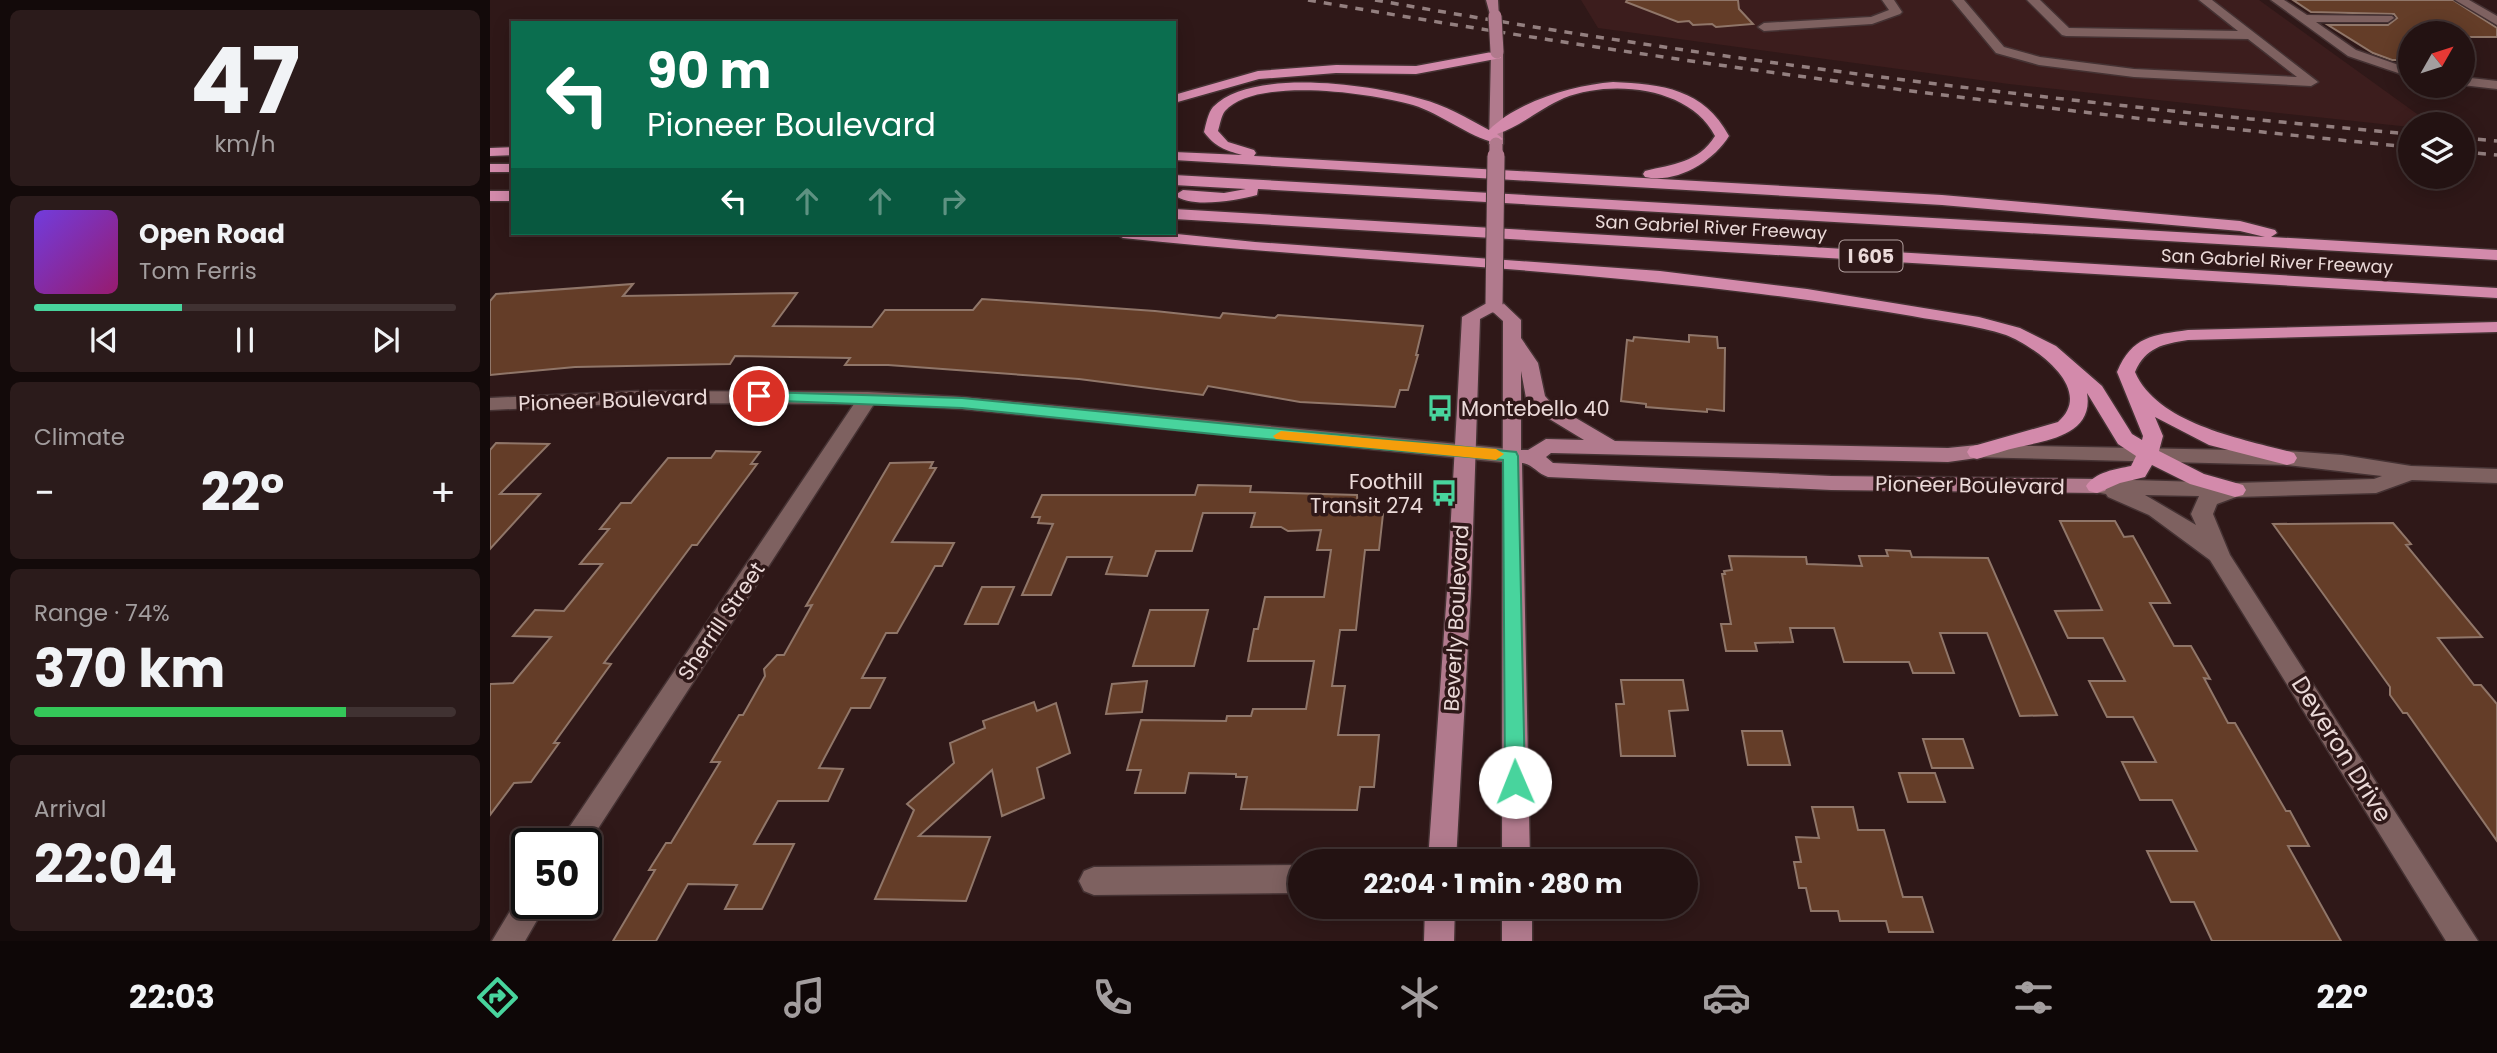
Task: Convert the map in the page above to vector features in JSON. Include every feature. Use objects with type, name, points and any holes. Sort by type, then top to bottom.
[{"type":"highway","points":[[1176,98],[1258,75],[1336,69],[1416,70],[1497,54]]},
{"type":"highway","points":[[1369,166],[1249,153],[1223,145],[1211,132],[1211,121],[1220,108],[1240,97],[1269,88],[1310,86],[1417,102],[1496,138],[1556,97],[1595,87],[1622,86],[1651,89],[1697,104],[1718,124],[1722,136],[1715,151],[1697,163],[1676,170],[1623,176],[1539,176]]},
{"type":"highway","points":[[490,152],[511,151]]},
{"type":"highway","points":[[1176,156],[1942,200],[2227,225],[2315,246]]},
{"type":"highway","points":[[490,168],[511,167]]},
{"type":"highway","points":[[490,176],[511,176]]},
{"type":"highway","name":"San Gabriel River Freeway","points":[[1176,180],[2497,255]]},
{"type":"highway","points":[[490,182],[511,182]]},
{"type":"highway","points":[[1176,194],[1224,198],[1278,186]]},
{"type":"highway","points":[[490,196],[511,196]]},
{"type":"highway","points":[[1176,202],[1222,204],[1245,218]]},
{"type":"highway","name":"San Gabriel River Freeway","points":[[1176,214],[2497,293]]},
{"type":"highway","points":[[1142,235],[1255,247],[1660,276],[1807,293],[1979,322],[2031,340],[2066,365],[2095,390],[2125,439],[2197,479],[2235,490]]},
{"type":"highway","points":[[2439,252],[2497,267]]},
{"type":"highway","points":[[2097,486],[2114,477],[2138,472],[2148,454],[2153,436],[2126,372],[2132,355],[2152,341],[2176,337],[2497,327]]},
{"type":"highway","points":[[1977,452],[2018,440],[2048,436],[2065,426],[2076,415],[2079,401],[2066,365]]},
{"type":"highway","points":[[2132,390],[2164,414],[2216,440],[2287,458]]},
{"type":"main road","points":[[1492,0],[1497,54],[1494,304],[1512,320],[1521,456],[1516,849]]},
{"type":"main road","name":"Beverly Boulevard","points":[[1443,849],[1459,591],[1471,317],[1494,304]]},
{"type":"main road","points":[[1512,338],[1529,363],[1536,398],[1545,408],[1613,447]]},
{"type":"main road","name":"Pioneer Boulevard","points":[[1521,456],[1546,446],[1948,455],[1977,452]]},
{"type":"main road","name":"Pioneer Boulevard","points":[[1521,456],[1548,470],[1831,484],[2097,486]]},
{"type":"main road","points":[[1439,941],[1440,919]]},
{"type":"main road","points":[[1517,919],[1517,941]]},
{"type":"street","points":[[1764,27],[1872,20],[1896,12],[1888,0]]},
{"type":"street","points":[[1958,0],[2000,50],[2039,61],[2134,73],[2312,82],[2205,0]]},
{"type":"street","points":[[2033,0],[2066,32],[2251,35]]},
{"type":"street","points":[[2277,0],[2352,53],[2398,69]]},
{"type":"street","points":[[2461,0],[2495,19]]},
{"type":"street","points":[[2304,19],[2388,18]]},
{"type":"street","points":[[2475,82],[2497,85]]},
{"type":"street","name":"Pioneer Boulevard","points":[[490,404],[639,397],[868,398],[962,403],[1246,433],[1521,456]]},
{"type":"street","name":"Sherrill Street","points":[[583,828],[868,398]]},
{"type":"street","name":"Pioneer Boulevard","points":[[1977,452],[2287,458],[2342,462],[2411,473],[2497,476]]},
{"type":"street","name":"Pioneer Boulevard","points":[[2097,486],[2235,490],[2376,486],[2411,473]]},
{"type":"street","name":"Deveron Drive","points":[[2097,486],[2137,499],[2176,521],[2220,556]]},
{"type":"street","name":"Deveron Drive","points":[[2235,490],[2208,499],[2202,513],[2220,556],[2463,941]]},
{"type":"street","points":[[1094,881],[1288,878]]},
{"type":"street","points":[[507,941],[521,919]]},
{"type":"shaded area","points":[[1581,0],[2259,0],[2414,112],[2398,112],[2398,126],[2009,84],[1598,28]]},
{"type":"building","points":[[1738,0],[1739,9],[1753,24],[1716,27],[1712,24],[1693,25],[1689,21],[1678,22],[1626,2]]},
{"type":"building","points":[[2293,0],[2453,0],[2497,28],[2497,37],[2475,37],[2475,21],[2398,21],[2398,60],[2392,60],[2373,53],[2328,25],[2388,25],[2397,18],[2394,14],[2311,12]]},
{"type":"building","points":[[633,284],[623,296],[797,293],[773,326],[872,327],[885,310],[973,310],[982,299],[1220,318],[1223,313],[1275,318],[1278,315],[1423,326],[1408,390],[1400,390],[1395,407],[1300,402],[1208,386],[1203,395],[1079,379],[888,365],[845,365],[850,358],[735,356],[730,364],[575,367],[490,375],[490,301],[496,294]]},
{"type":"building","points":[[1689,335],[1717,337],[1718,348],[1725,348],[1724,411],[1646,407],[1646,404],[1621,401],[1627,340],[1633,341],[1634,337],[1689,342]]},
{"type":"building","points":[[496,443],[549,444],[500,494],[540,494],[490,549],[490,450]]},
{"type":"building","points":[[716,451],[760,452],[751,464],[757,464],[697,545],[692,545],[604,663],[611,664],[554,743],[559,743],[531,782],[514,783],[490,815],[490,684],[513,683],[551,637],[513,636],[535,610],[564,611],[602,564],[580,564],[609,529],[600,529],[621,503],[631,503],[668,458],[711,458]]},
{"type":"building","points":[[933,462],[930,468],[936,468],[892,542],[954,543],[942,566],[935,566],[897,633],[886,633],[862,678],[885,678],[870,708],[851,708],[819,768],[843,769],[828,801],[778,801],[754,844],[794,844],[762,909],[725,909],[737,885],[688,884],[656,941],[613,941],[655,870],[649,870],[666,843],[671,843],[720,762],[711,762],[739,715],[743,715],[765,676],[764,669],[777,655],[784,655],[812,605],[806,606],[890,463]]},
{"type":"building","points":[[1198,485],[1251,486],[1250,492],[1357,495],[1358,514],[1383,514],[1379,550],[1365,550],[1356,630],[1340,630],[1332,686],[1345,686],[1338,735],[1379,735],[1374,787],[1360,787],[1357,810],[1241,809],[1247,777],[1236,777],[1236,774],[1189,773],[1185,793],[1135,793],[1141,770],[1127,770],[1141,720],[1226,721],[1227,716],[1251,716],[1253,709],[1306,709],[1314,661],[1248,661],[1254,629],[1258,629],[1265,597],[1324,597],[1331,550],[1317,550],[1321,530],[1288,531],[1281,527],[1251,527],[1255,513],[1203,513],[1192,551],[1156,551],[1147,576],[1106,574],[1112,557],[1067,557],[1051,595],[1022,595],[1053,524],[1038,523],[1040,517],[1032,517],[1042,495],[1195,495]]},
{"type":"building","points":[[2060,521],[2115,521],[2124,537],[2133,536],[2170,603],[2150,603],[2174,646],[2191,646],[2210,679],[2204,678],[2228,723],[2235,723],[2286,811],[2290,811],[2309,846],[2288,846],[2341,941],[2212,941],[2194,902],[2171,902],[2147,851],[2197,851],[2172,800],[2140,800],[2122,762],[2156,762],[2133,717],[2107,717],[2089,681],[2125,681],[2103,638],[2068,638],[2055,611],[2102,610]]},
{"type":"building","points":[[2393,523],[2411,544],[2406,545],[2482,637],[2438,638],[2474,685],[2481,685],[2497,704],[2497,841],[2407,713],[2403,713],[2390,695],[2390,687],[2273,524]]},
{"type":"building","points":[[1886,550],[1910,551],[1912,557],[1988,558],[2057,715],[2020,716],[1987,633],[1940,633],[1954,673],[1913,673],[1909,662],[1844,662],[1834,628],[1790,628],[1793,642],[1755,643],[1757,651],[1726,651],[1721,624],[1731,624],[1722,574],[1732,570],[1729,556],[1806,557],[1807,564],[1862,566],[1859,556],[1888,556]]},
{"type":"building","points":[[982,587],[1014,587],[998,624],[965,624]]},
{"type":"building","points":[[1150,610],[1208,610],[1194,666],[1133,666]]},
{"type":"building","points":[[1621,680],[1683,680],[1688,710],[1669,711],[1675,756],[1621,756],[1616,704],[1624,704]]},
{"type":"building","points":[[1147,681],[1142,712],[1106,714],[1112,684]]},
{"type":"building","points":[[1034,702],[1037,711],[1056,703],[1070,753],[1037,768],[1044,798],[1002,816],[992,770],[919,836],[990,837],[966,901],[875,899],[914,810],[907,804],[954,763],[950,743],[985,728],[983,721]]},
{"type":"building","points":[[1742,731],[1782,731],[1790,765],[1748,765]]},
{"type":"building","points":[[1923,739],[1963,739],[1973,768],[1932,768]]},
{"type":"building","points":[[1899,773],[1935,773],[1945,802],[1908,802]]},
{"type":"building","points":[[1812,807],[1853,807],[1858,830],[1884,830],[1903,897],[1922,897],[1933,932],[1889,932],[1886,921],[1840,921],[1838,911],[1811,911],[1806,888],[1799,888],[1794,862],[1801,862],[1796,837],[1819,838]]},
{"type":"railway","points":[[1308,0],[1583,45],[1858,84],[2134,118],[2398,146]]},
{"type":"railway","points":[[1375,0],[1633,42],[1891,78],[2150,109],[2398,133]]},
{"type":"railway","points":[[2475,139],[2497,141]]},
{"type":"railway","points":[[2475,153],[2497,155]]},
{"type":"slow traffic","points":[[1281,436],[1496,454]]},
{"type":"place","name":"Montebello 40","points":[[1440,408]]},
{"type":"place","name":"Foothill Transit 274","points":[[1444,493]]},
{"type":"route","points":[[759,396],[962,403],[1511,456],[1515,782]]}]
